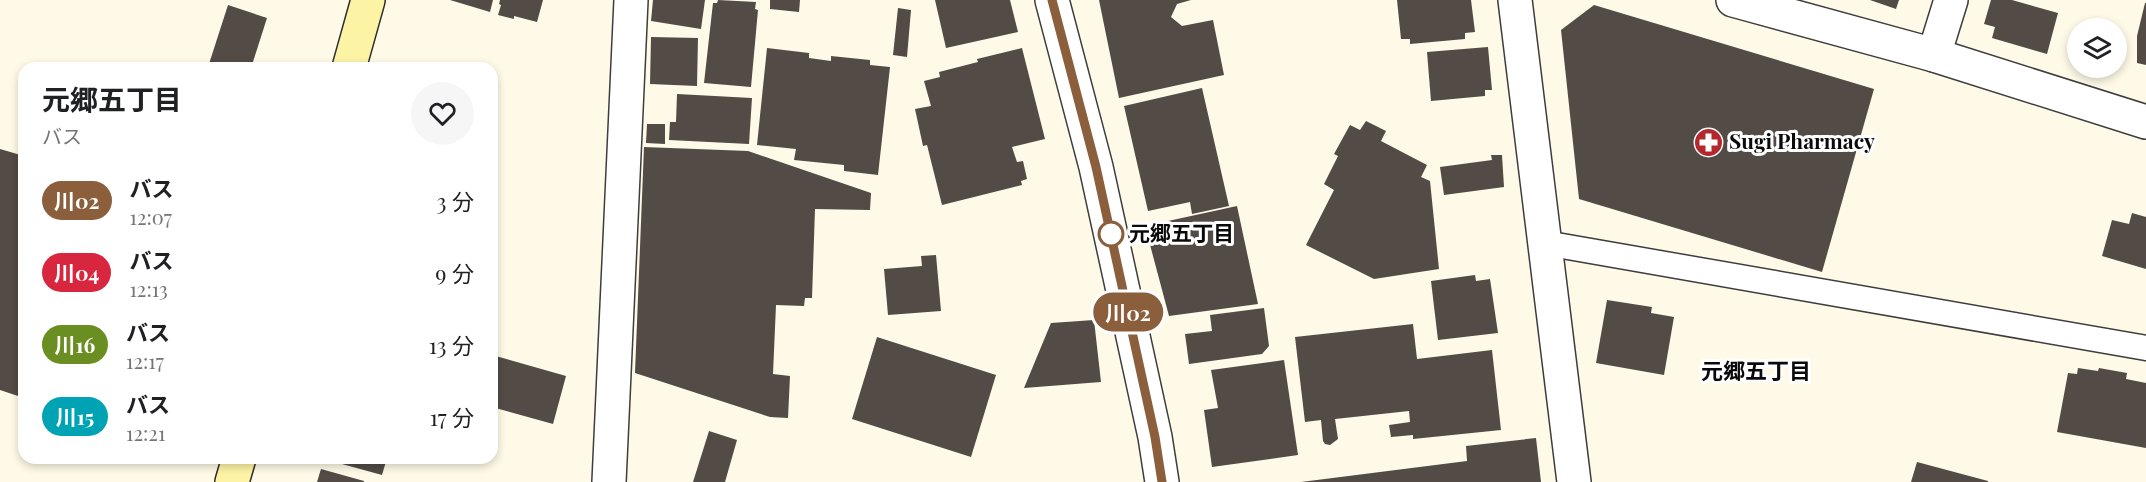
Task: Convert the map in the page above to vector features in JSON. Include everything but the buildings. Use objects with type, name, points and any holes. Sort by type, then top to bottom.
[{"type":"main road","points":[[351,62],[368,0]]},
{"type":"main road","points":[[232,482],[237,464]]},
{"type":"street","points":[[609,482],[631,0]]},
{"type":"street","points":[[1052,0],[1096,167],[1155,437],[1162,482]]},
{"type":"street","points":[[1515,0],[1574,482]]},
{"type":"street","points":[[1733,0],[1934,55],[2146,122]]},
{"type":"street","points":[[1934,55],[1951,0]]},
{"type":"lane","points":[[1545,243],[2146,348]]},
{"type":"bus line","name":"川02","points":[[1052,0],[1096,167],[1155,437],[1162,482]]},
{"type":"place","name":"Sugi Pharmacy","points":[[1708,142]]},
{"type":"place","name":"元郷五丁目","points":[[1111,234]]},
{"type":"district","name":"元郷五丁目","points":[[1756,371]]}]
